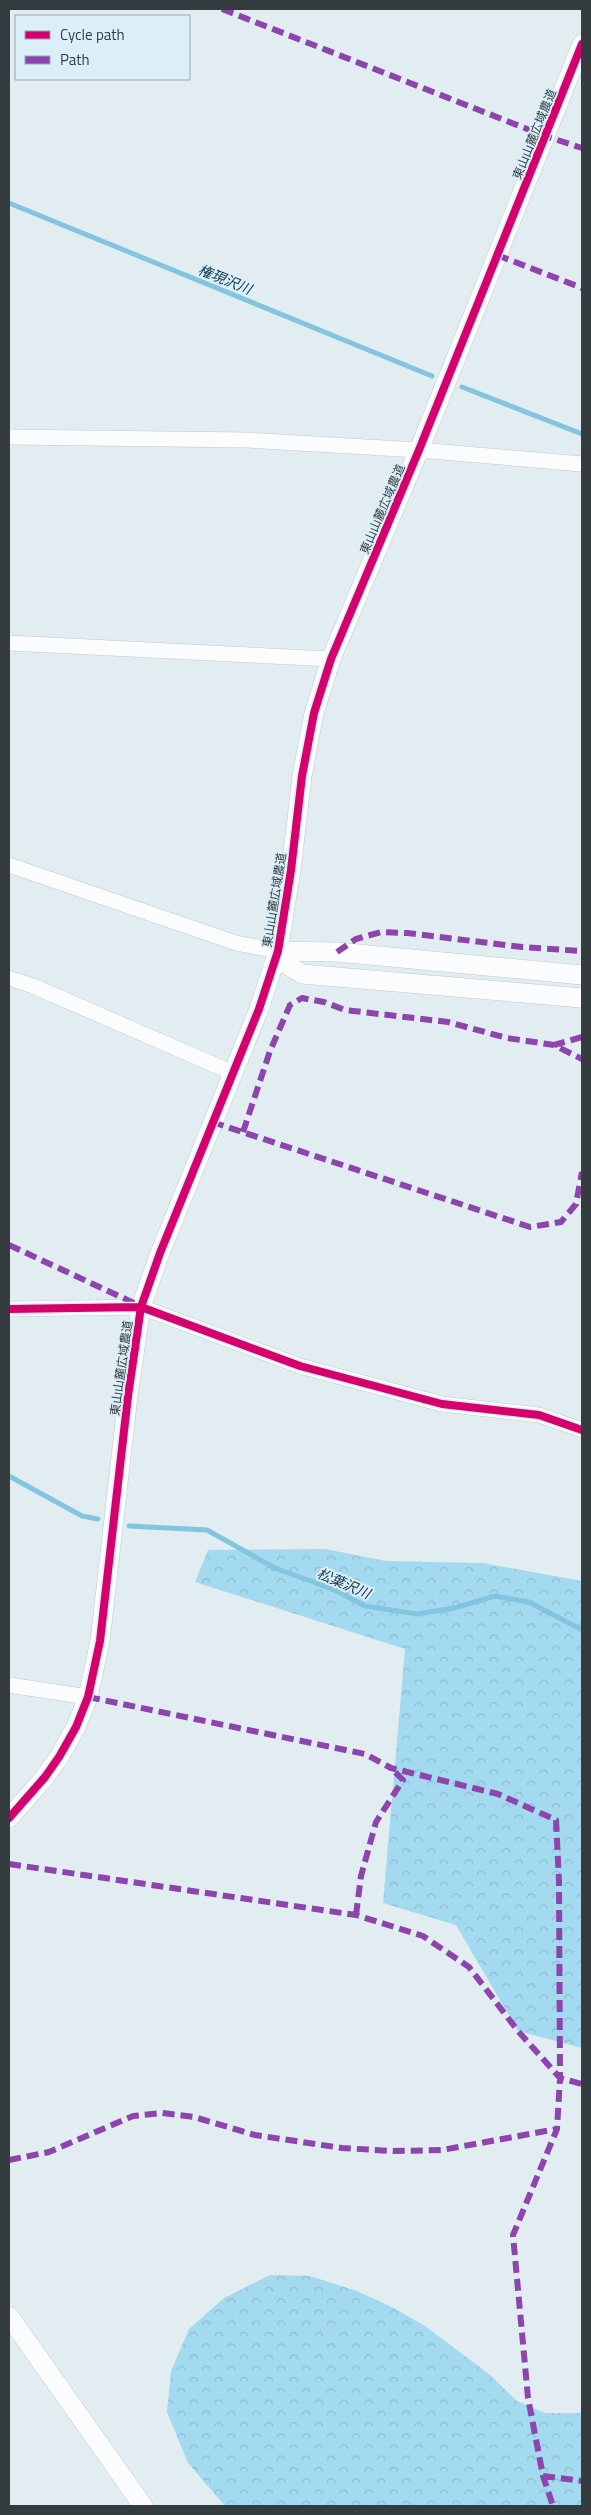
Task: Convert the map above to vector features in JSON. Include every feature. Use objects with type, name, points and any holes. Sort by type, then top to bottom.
[{"type":"street","name":"東山山麓広域農道","points":[[9,1818],[45,1777],[59,1757],[76,1727],[88,1697],[100,1641],[128,1396],[141,1307],[160,1253],[231,1072],[259,1009],[277,954],[309,740],[314,713],[331,659],[419,450],[582,44]]},
{"type":"street","points":[[9,437],[247,440],[419,450],[582,464]]},
{"type":"street","points":[[9,643],[331,659]]},
{"type":"street","points":[[9,865],[226,940],[277,954],[337,952],[582,975]]},
{"type":"street","points":[[277,954],[302,974],[582,998]]},
{"type":"street","points":[[9,978],[33,986],[231,1072]]},
{"type":"street","points":[[9,1309],[141,1307],[300,1366],[442,1404],[539,1415],[582,1430]]},
{"type":"street","points":[[9,1685],[88,1697]]},
{"type":"street","points":[[9,2316],[143,2506]]},
{"type":"green space","points":[[325,1549],[386,1561],[483,1563],[582,1581],[582,2048],[518,2031],[456,1925],[383,1903],[405,1649],[195,1582],[208,1550]]},
{"type":"green space","points":[[270,2275],[310,2276],[357,2291],[394,2308],[425,2326],[489,2374],[517,2401],[545,2413],[579,2413],[582,2411],[582,2506],[225,2506],[188,2463],[167,2412],[171,2371],[189,2329],[224,2298]]},
{"type":"waterway","name":"権現沢川","points":[[9,203],[432,376]]},
{"type":"waterway","name":"権現沢川","points":[[462,387],[582,434]]},
{"type":"waterway","name":"松葉沢川","points":[[9,1476],[82,1516],[98,1519]]},
{"type":"waterway","name":"松葉沢川","points":[[129,1526],[207,1530],[275,1568],[335,1590],[365,1606],[417,1614],[454,1608],[495,1596],[529,1602],[582,1630]]},
{"type":"marked path","points":[[222,9],[545,136],[582,148]]},
{"type":"marked path","points":[[497,255],[582,288]]},
{"type":"marked path","points":[[337,952],[356,939],[381,932],[407,933],[522,947],[582,951]]},
{"type":"marked path","points":[[243,1132],[270,1051],[290,1005],[302,998],[324,1002],[345,1010],[448,1022],[507,1038],[554,1045]]},
{"type":"marked path","points":[[582,1037],[554,1045],[582,1059]]},
{"type":"marked path","points":[[212,1122],[530,1227],[561,1222],[576,1204],[582,1172]]},
{"type":"marked path","points":[[9,1245],[136,1304]]},
{"type":"marked path","points":[[88,1697],[365,1754],[391,1768],[498,1794],[556,1820],[559,1881],[560,2078],[557,2129],[513,2235],[528,2398],[543,2476],[553,2506]]},
{"type":"marked path","points":[[356,1915],[361,1876],[376,1822],[403,1780],[391,1768]]},
{"type":"marked path","points":[[9,1864],[356,1915],[423,1936],[469,1967],[518,2031],[560,2078],[582,2084]]},
{"type":"marked path","points":[[9,2160],[49,2152],[133,2116],[162,2113],[194,2117],[255,2135],[342,2148],[393,2151],[442,2150],[557,2129]]},
{"type":"marked path","points":[[543,2476],[582,2481]]},
{"type":"cycle path","points":[[9,1818],[45,1777],[59,1757],[76,1727],[88,1697],[100,1641],[128,1396],[141,1307],[160,1253],[259,1009],[278,951],[291,870],[302,776],[314,713],[331,659],[419,450],[582,44]]},
{"type":"cycle path","points":[[9,1309],[141,1307],[300,1366],[442,1404],[539,1415],[582,1430]]}]
